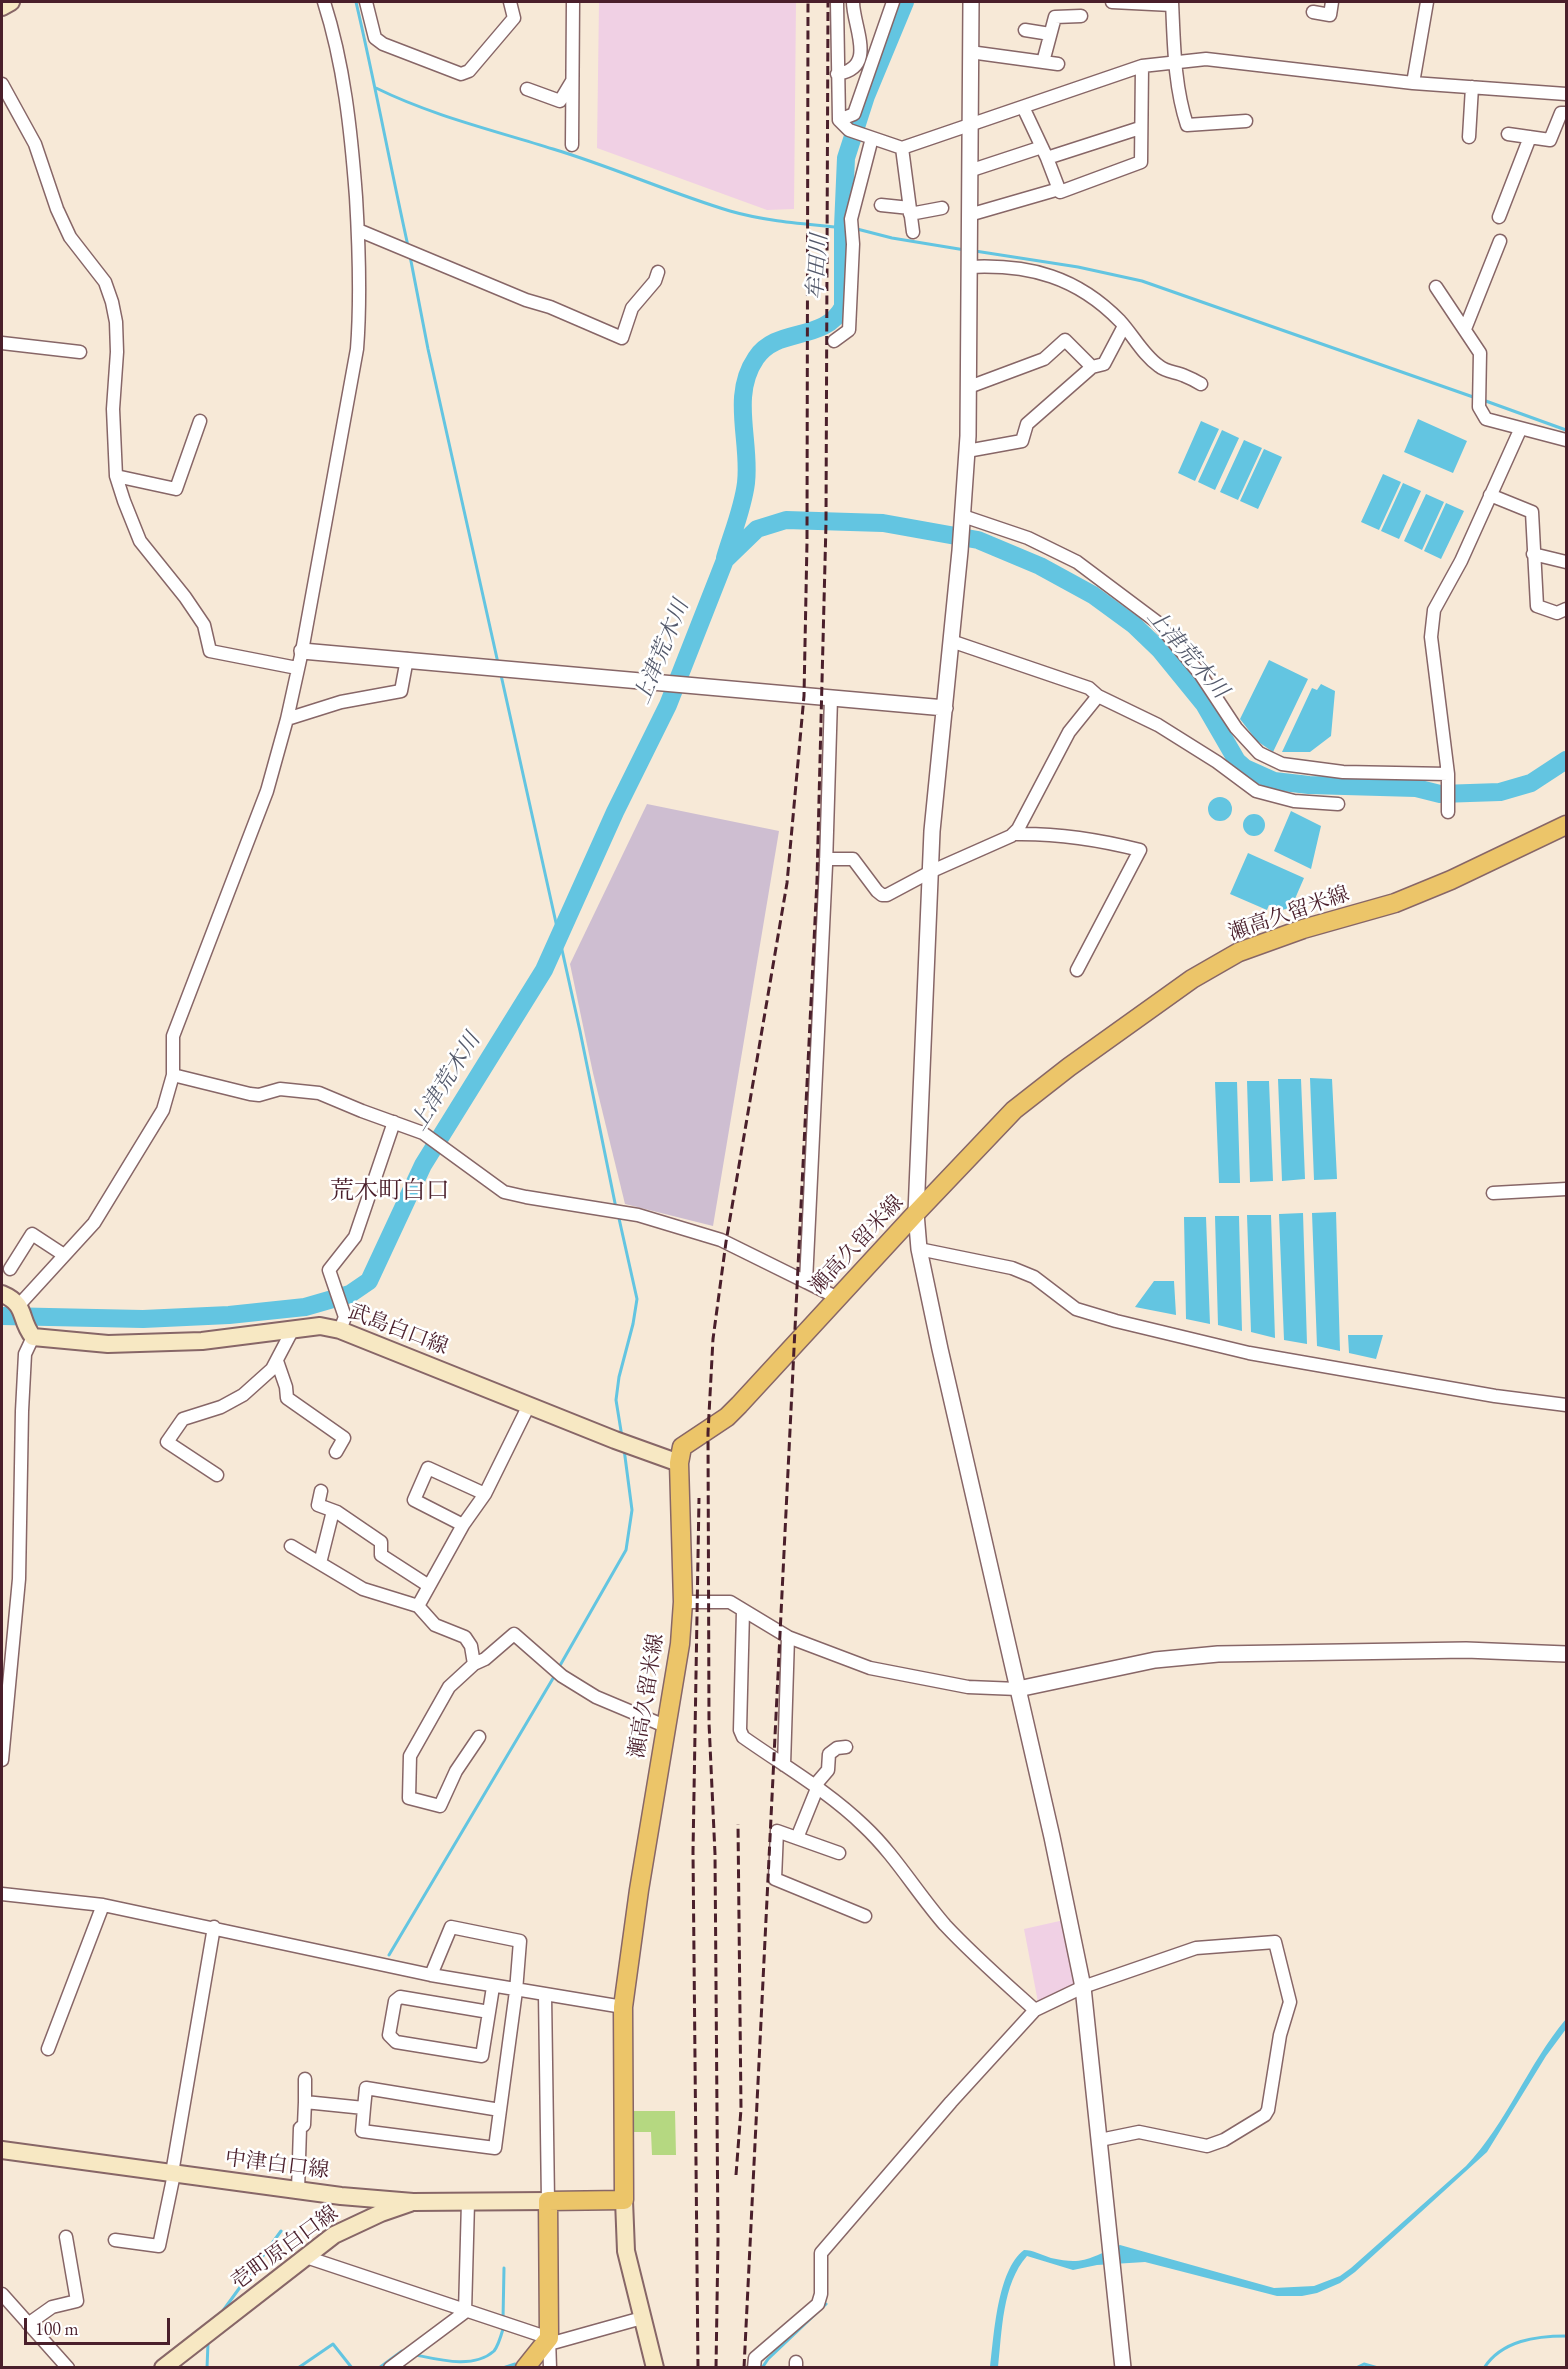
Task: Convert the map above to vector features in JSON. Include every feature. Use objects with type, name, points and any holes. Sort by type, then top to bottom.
[{"type":"main road","points":[[2,8],[11,2]]},
{"type":"main road","name":"瀬高久留米線","points":[[624,2200],[623,2007],[639,1890],[677,1665],[682,1602],[679,1463],[682,1447],[727,1417],[1014,1110],[1069,1067],[1192,979],[1239,952],[1303,929],[1395,903],[1451,880],[1566,825]]},
{"type":"main road","points":[[2,1294],[19,1305],[30,1334]]},
{"type":"main road","name":"武島白口線","points":[[30,1334],[108,1344],[202,1341],[342,1323],[529,1405],[679,1463]]},
{"type":"main road","name":"中津白口線","points":[[2,2150],[298,2190],[413,2202],[548,2201]]},
{"type":"main road","points":[[369,2197],[371,2217]]},
{"type":"main road","points":[[525,2367],[549,2341],[548,2201],[624,2200],[626,2251],[655,2367]]},
{"type":"main road","name":"壱町原白口線","points":[[163,2367],[334,2235],[371,2217],[413,2202]]},
{"type":"street","points":[[19,1305],[94,1223],[163,1110],[173,1076],[173,1036],[267,791],[287,718],[302,651],[357,349],[360,314],[358,230],[351,127],[330,21],[324,2]]},
{"type":"street","points":[[366,2],[375,38],[383,44],[461,74],[469,71],[514,18],[510,2]]},
{"type":"street","points":[[572,144],[573,2]]},
{"type":"street","points":[[837,2],[839,120],[849,130],[902,148],[1142,66],[1175,61],[1206,59],[1413,83],[1566,94]]},
{"type":"street","points":[[837,74],[849,72],[857,63],[862,52],[853,14],[853,2]]},
{"type":"street","points":[[839,120],[854,114],[893,2]]},
{"type":"street","points":[[971,2],[967,451],[960,551],[932,831],[916,1213],[919,1249],[940,1349],[1052,1837],[1083,1987],[1123,2367]]},
{"type":"street","points":[[1112,2],[1172,3],[1180,106],[1187,125],[1246,121]]},
{"type":"street","points":[[1313,12],[1330,15],[1332,2]]},
{"type":"street","points":[[1413,83],[1427,2]]},
{"type":"street","points":[[1043,62],[1055,17],[1081,16]]},
{"type":"street","points":[[1025,30],[1050,34]]},
{"type":"street","points":[[970,51],[1058,64]]},
{"type":"street","points":[[1023,107],[1060,192],[1141,162],[1142,66]]},
{"type":"street","points":[[527,89],[560,101],[572,80]]},
{"type":"street","points":[[2,84],[35,144],[57,208],[70,237],[105,282],[112,302],[116,322],[117,352],[113,409],[116,476],[123,501],[140,542],[185,597],[204,625],[210,651],[297,668]]},
{"type":"street","points":[[1469,137],[1472,87]]},
{"type":"street","points":[[1508,134],[1550,140],[1561,113],[1566,113]]},
{"type":"street","points":[[969,171],[1140,128]]},
{"type":"street","points":[[1499,218],[1530,137]]},
{"type":"street","points":[[834,341],[849,330],[853,256],[851,219],[872,138]]},
{"type":"street","points":[[902,148],[913,232]]},
{"type":"street","points":[[969,215],[1059,189]]},
{"type":"street","points":[[880,205],[910,211],[942,208]]},
{"type":"street","points":[[358,230],[622,338],[632,308],[655,281],[658,272]]},
{"type":"street","points":[[1466,329],[1500,241]]},
{"type":"street","points":[[969,267],[989,266],[1048,275],[1071,283],[1086,292],[1124,326],[1160,368],[1201,384]]},
{"type":"street","points":[[1436,287],[1480,353],[1479,407],[1486,419],[1566,440]]},
{"type":"street","points":[[967,451],[1022,441],[1027,424],[1092,367],[1104,364],[1124,326]]},
{"type":"street","points":[[969,387],[1044,359],[1065,340],[1092,367]]},
{"type":"street","points":[[2,343],[80,352]]},
{"type":"street","points":[[116,476],[176,489],[200,421]]},
{"type":"street","points":[[1448,812],[1448,774],[1431,637],[1434,610],[1461,561],[1520,429]]},
{"type":"street","points":[[1490,495],[1532,512],[1537,606],[1557,613],[1566,609]]},
{"type":"street","points":[[963,516],[1028,538],[1077,562],[1157,622],[1202,675],[1236,728],[1259,753],[1282,764],[1342,772],[1448,774]]},
{"type":"street","points":[[1533,554],[1566,562]]},
{"type":"street","points":[[951,641],[1089,688],[1098,696],[1158,725],[1218,762],[1256,791],[1294,801],[1338,804]]},
{"type":"street","points":[[302,651],[945,708]]},
{"type":"street","points":[[287,718],[341,702],[401,691],[407,659]]},
{"type":"street","points":[[826,859],[852,859],[877,891],[882,895],[887,895],[930,872],[1013,834],[1018,829],[1069,732],[1098,696]]},
{"type":"street","points":[[806,1282],[826,859],[831,698]]},
{"type":"street","points":[[1013,834],[1050,833],[1110,842],[1140,850],[1077,970]]},
{"type":"street","points":[[173,1076],[250,1094],[260,1095],[280,1089],[320,1093],[423,1132],[504,1192],[638,1215],[721,1240],[838,1298]]},
{"type":"street","points":[[342,1323],[329,1270],[355,1237],[394,1122]]},
{"type":"street","points":[[1493,1193],[1566,1189]]},
{"type":"street","points":[[10,1269],[35,1229],[64,1254]]},
{"type":"street","points":[[919,1249],[1012,1268],[1034,1277],[1076,1309],[1116,1321],[1249,1353],[1495,1396],[1566,1405]]},
{"type":"street","points":[[217,1475],[167,1442],[183,1419],[222,1407],[243,1395],[277,1361],[293,1329]]},
{"type":"street","points":[[2,1760],[7,1640],[19,1579],[22,1411],[25,1354],[30,1334]]},
{"type":"street","points":[[277,1361],[286,1387],[287,1398],[344,1438],[336,1452]]},
{"type":"street","points":[[418,1606],[462,1525],[485,1494],[529,1405]]},
{"type":"street","points":[[462,1525],[414,1500],[428,1468],[485,1494]]},
{"type":"street","points":[[321,1491],[318,1505],[333,1511],[381,1542],[381,1555],[429,1586]]},
{"type":"street","points":[[320,1563],[333,1511]]},
{"type":"street","points":[[291,1546],[363,1589],[418,1606],[435,1625],[465,1637],[471,1646],[474,1664]]},
{"type":"street","points":[[682,1602],[730,1602],[788,1637],[881,1671],[968,1688],[1018,1689],[1155,1660],[1218,1654],[1466,1650],[1566,1654]]},
{"type":"street","points":[[743,1611],[740,1730],[743,1737],[817,1785],[863,1824],[881,1843],[915,1889],[946,1925],[971,1952],[1035,2010]]},
{"type":"street","points":[[479,1737],[456,1771],[440,1806],[409,1798],[410,1756],[449,1687],[474,1664],[485,1659],[514,1634],[562,1676],[596,1697],[665,1726]]},
{"type":"street","points":[[784,1765],[788,1637]]},
{"type":"street","points":[[797,1838],[817,1785],[828,1770],[829,1754],[837,1748],[846,1747]]},
{"type":"street","points":[[839,1852],[777,1831],[775,1879],[866,1916]]},
{"type":"street","points":[[2,1894],[103,1905],[431,1975],[623,2007]]},
{"type":"street","points":[[48,2049],[103,1905]]},
{"type":"street","points":[[115,2240],[159,2246],[214,1927]]},
{"type":"street","points":[[431,1975],[451,1927],[520,1941],[516,1990],[495,2148],[362,2131],[366,2088],[500,2110]]},
{"type":"street","points":[[754,2367],[754,2358],[818,2304],[821,2294],[821,2253],[951,2102],[1035,2010],[1083,1987],[1196,1948],[1275,1942],[1290,2002],[1280,2035],[1268,2110],[1265,2115],[1224,2140],[1207,2146],[1139,2132],[1100,2140]]},
{"type":"street","points":[[489,2012],[400,1997],[395,2001],[389,2036],[396,2042],[482,2056],[493,1987]]},
{"type":"street","points":[[545,1994],[548,2201]]},
{"type":"street","points":[[298,2190],[300,2128],[304,2125],[305,2079]]},
{"type":"street","points":[[304,2102],[364,2108]]},
{"type":"street","points":[[465,2312],[468,2202]]},
{"type":"street","points":[[28,2324],[52,2307],[76,2301],[66,2237]]},
{"type":"street","points":[[306,2257],[549,2341],[642,2318]]},
{"type":"street","points":[[3,2299],[68,2367]]},
{"type":"street","points":[[390,2367],[465,2312]]},
{"type":"street","points":[[549,2341],[550,2367]]},
{"type":"shaded area","points":[[599,2],[796,2],[794,209],[767,210],[597,148]]},
{"type":"shaded area","points":[[647,804],[779,831],[713,1226],[625,1204],[593,1073],[570,964]]},
{"type":"shaded area","points":[[1064,1920],[1075,1985],[1038,2002],[1024,1929]]},
{"type":"green space","points":[[634,2111],[675,2111],[676,2155],[652,2155],[651,2132],[634,2132]]},
{"type":"water","points":[[1418,419],[1467,441],[1453,473],[1404,452]]},
{"type":"water","points":[[1201,421],[1219,429],[1195,481],[1178,473]]},
{"type":"water","points":[[1222,430],[1239,438],[1215,490],[1198,482]]},
{"type":"water","points":[[1244,440],[1262,448],[1238,500],[1220,492]]},
{"type":"water","points":[[1264,449],[1282,457],[1258,509],[1240,501]]},
{"type":"water","points":[[1383,474],[1401,482],[1379,530],[1361,522]]},
{"type":"water","points":[[1403,483],[1421,491],[1399,539],[1381,531]]},
{"type":"water","points":[[1426,494],[1444,502],[1422,550],[1404,541]]},
{"type":"water","points":[[1446,503],[1464,511],[1441,559],[1424,551]]},
{"type":"water","points":[[1269,660],[1308,679],[1273,752],[1257,741],[1240,719]]},
{"type":"water","points":[[1321,684],[1335,691],[1331,736],[1310,752],[1282,752],[1312,688],[1317,690]]},
{"type":"water","points":[[1220,797],[1228,801],[1232,809],[1228,817],[1220,821],[1212,817],[1208,809],[1212,801]]},
{"type":"water","points":[[1291,811],[1321,826],[1311,869],[1274,851]]},
{"type":"water","points":[[1254,814],[1262,817],[1265,825],[1262,833],[1254,836],[1246,833],[1243,825],[1246,817]]},
{"type":"water","points":[[1248,853],[1304,878],[1291,908],[1281,910],[1269,905],[1267,910],[1230,894]]},
{"type":"water","points":[[1310,1078],[1332,1079],[1337,1179],[1314,1180]]},
{"type":"water","points":[[1278,1079],[1301,1079],[1305,1179],[1282,1181]]},
{"type":"water","points":[[1247,1081],[1269,1081],[1273,1181],[1250,1182]]},
{"type":"water","points":[[1215,1082],[1237,1082],[1240,1183],[1219,1183]]},
{"type":"water","points":[[1336,1212],[1340,1351],[1317,1346],[1312,1213]]},
{"type":"water","points":[[1303,1213],[1307,1344],[1284,1340],[1279,1214]]},
{"type":"water","points":[[1247,1215],[1271,1215],[1275,1338],[1251,1332]]},
{"type":"water","points":[[1215,1216],[1239,1216],[1242,1331],[1218,1325]]},
{"type":"water","points":[[1184,1217],[1206,1217],[1210,1324],[1186,1319]]},
{"type":"water","points":[[1154,1281],[1174,1281],[1176,1315],[1135,1307]]},
{"type":"water","points":[[1348,1335],[1383,1335],[1376,1359],[1349,1353]]},
{"type":"water","points":[[1566,2019],[1566,2029],[1546,2056],[1487,2152],[1340,2283],[1317,2293],[1302,2296],[1277,2296],[1145,2262],[1097,2265],[1073,2270],[1027,2256],[1012,2280],[1008,2294],[1002,2324],[998,2367],[990,2368],[995,2322],[1002,2288],[1008,2272],[1024,2250],[1051,2258],[1080,2261],[1120,2245],[1274,2288],[1314,2286],[1340,2276],[1466,2166],[1481,2149],[1552,2036]]},
{"type":"waterway","points":[[356,2],[408,246]]},
{"type":"waterway","name":"牟田川","points":[[725,558],[745,492],[747,467],[743,403],[748,373],[756,358],[765,348],[788,337],[824,326],[835,318],[843,307],[846,158],[866,96],[905,2]]},
{"type":"waterway","points":[[376,88],[441,115],[575,156],[730,211],[773,220],[847,228]]},
{"type":"waterway","points":[[857,229],[892,238],[965,250]]},
{"type":"waterway","points":[[975,251],[1078,267],[1142,281],[1476,398]]},
{"type":"waterway","points":[[410,256],[428,349],[498,663]]},
{"type":"waterway","points":[[1483,400],[1566,430]]},
{"type":"waterway","name":"上津荒木川","points":[[2,1316],[143,1319],[229,1315],[305,1307],[350,1294],[369,1281],[423,1165],[544,970],[615,812],[668,705],[725,560],[757,529],[786,520],[883,523],[978,540],[1040,566],[1093,595],[1134,625],[1160,650],[1204,704],[1237,761],[1245,768],[1274,781],[1309,785],[1416,788],[1440,794],[1500,792],[1531,783],[1566,760]]},
{"type":"waterway","name":"上津荒木川","points":[[501,675],[580,1031],[616,1208]]},
{"type":"waterway","points":[[618,1214],[637,1299],[616,1400],[622,1437]]},
{"type":"waterway","points":[[558,1669],[626,1550],[632,1510],[624,1449]]},
{"type":"waterway","points":[[389,1955],[555,1675]]},
{"type":"waterway","points":[[222,2312],[281,2231]]},
{"type":"waterway","points":[[503,2319],[504,2268]]},
{"type":"waterway","points":[[762,2368],[768,2359],[826,2304]]},
{"type":"waterway","points":[[416,2355],[456,2362],[477,2360],[494,2351],[503,2329]]},
{"type":"waterway","points":[[1484,2368],[1500,2351],[1510,2346],[1543,2337],[1566,2336]]},
{"type":"waterway","points":[[207,2368],[208,2343]]},
{"type":"waterway","points":[[298,2368],[333,2344],[352,2368]]},
{"type":"waterway","points":[[379,2368],[402,2351]]},
{"type":"waterway","points":[[503,2368],[515,2364]]},
{"type":"waterway","points":[[1356,2368],[1364,2364],[1378,2368]]},
{"type":"waterway","points":[[1407,2368],[1426,2368]]},
{"type":"railway","points":[[716,2368],[718,2240],[715,1854],[709,1723],[708,1433],[713,1339],[726,1242],[787,883],[804,696],[807,542],[808,2]]},
{"type":"railway","points":[[744,2368],[817,880],[826,523],[828,2]]},
{"type":"railway","points":[[698,2368],[693,1852],[699,1498]]},
{"type":"railway","points":[[736,2175],[741,2109],[738,1824]]},
{"type":"district","name":"荒木町白口","points":[[390,1191]]}]
